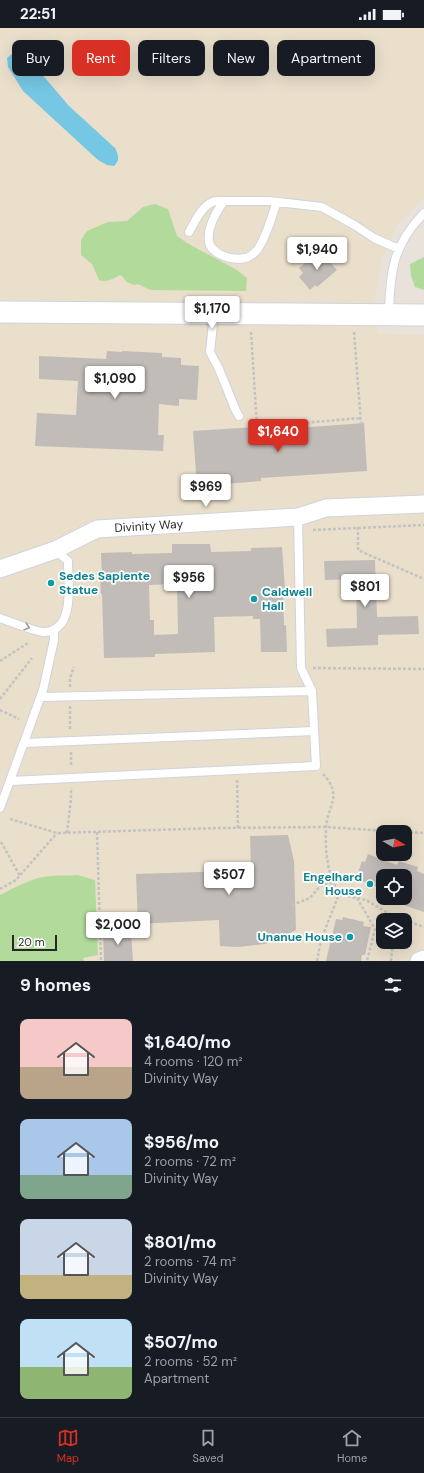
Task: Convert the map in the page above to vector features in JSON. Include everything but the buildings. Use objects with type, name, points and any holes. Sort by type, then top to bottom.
[{"type":"street","points":[[0,312],[424,315]]},
{"type":"street","name":"Divinity Way","points":[[0,569],[55,550],[98,529],[302,524],[326,508],[424,504]]},
{"type":"street","points":[[420,961],[424,960]]},
{"type":"lane","points":[[188,232],[207,204],[215,201],[277,202],[322,207],[374,238],[399,249]]},
{"type":"lane","points":[[223,202],[214,218],[210,230],[209,241],[211,247],[216,252],[232,259],[246,258],[257,250],[264,237],[277,202]]},
{"type":"lane","points":[[388,314],[390,285],[395,256],[405,236],[424,213]]},
{"type":"lane","points":[[214,313],[210,352],[239,416]]},
{"type":"lane","points":[[10,781],[316,766],[312,691],[301,668],[302,524]]},
{"type":"lane","points":[[0,618],[43,632],[54,630],[64,620],[68,607],[68,561],[55,550]]},
{"type":"lane","points":[[0,808],[41,697],[54,640],[54,630]]},
{"type":"lane","points":[[41,697],[312,691]]},
{"type":"lane","points":[[24,743],[314,731]]},
{"type":"path","points":[[251,332],[257,427],[361,418]]},
{"type":"path","points":[[354,332],[361,423]]},
{"type":"path","points":[[302,524],[358,527],[424,524]]},
{"type":"path","points":[[358,527],[358,550],[424,579]]},
{"type":"path","points":[[0,661],[28,643]]},
{"type":"path","points":[[0,699],[32,658]]},
{"type":"path","points":[[70,678],[74,667]]},
{"type":"path","points":[[312,668],[424,669]]},
{"type":"path","points":[[0,710],[19,719]]},
{"type":"path","points":[[316,766],[329,780],[333,791],[332,804],[326,827],[328,868],[333,883],[339,894],[366,900],[388,913]]},
{"type":"path","points":[[237,770],[238,828]]},
{"type":"path","points":[[67,833],[71,799]]},
{"type":"path","points":[[10,819],[57,833],[326,827],[376,830]]},
{"type":"path","points":[[97,832],[101,961]]},
{"type":"path","points":[[412,832],[424,833]]},
{"type":"path","points":[[0,889],[16,880],[57,833]]},
{"type":"path","points":[[1,842],[20,876]]},
{"type":"path","points":[[292,905],[310,898],[321,885],[333,883]]},
{"type":"path","points":[[317,961],[320,940],[339,894]]},
{"type":"path","points":[[356,898],[374,929],[367,961]]},
{"type":"path","points":[[412,923],[424,927]]},
{"type":"path","points":[[391,961],[392,949]]},
{"type":"shaded area","points":[[0,28],[424,28],[424,197],[397,225],[382,258],[375,300],[378,334],[424,335],[424,961],[0,961]]},
{"type":"green space","points":[[155,204],[168,209],[177,236],[237,270],[247,278],[246,291],[150,290],[138,284],[134,285],[127,282],[120,275],[107,281],[99,280],[92,264],[81,255],[81,240],[87,231],[108,222],[127,221],[143,207]]},
{"type":"green space","points":[[424,257],[424,290],[415,287],[411,276],[410,264]]},
{"type":"green space","points":[[77,875],[95,880],[98,955],[83,958],[84,961],[0,961],[0,895],[38,878]]},
{"type":"water","points":[[12,54],[12,73],[8,67],[7,58]]},
{"type":"water","points":[[14,76],[43,76],[69,106],[115,148],[118,158],[114,166],[107,165],[98,160],[23,91]]},
{"type":"place","name":"Sedes Sapiente Statue","points":[[51,583]]},
{"type":"place","name":"Caldwell Hall","points":[[254,599]]},
{"type":"place","name":"Engelhard House","points":[[370,884]]},
{"type":"place","name":"Unanue House","points":[[350,937]]}]
